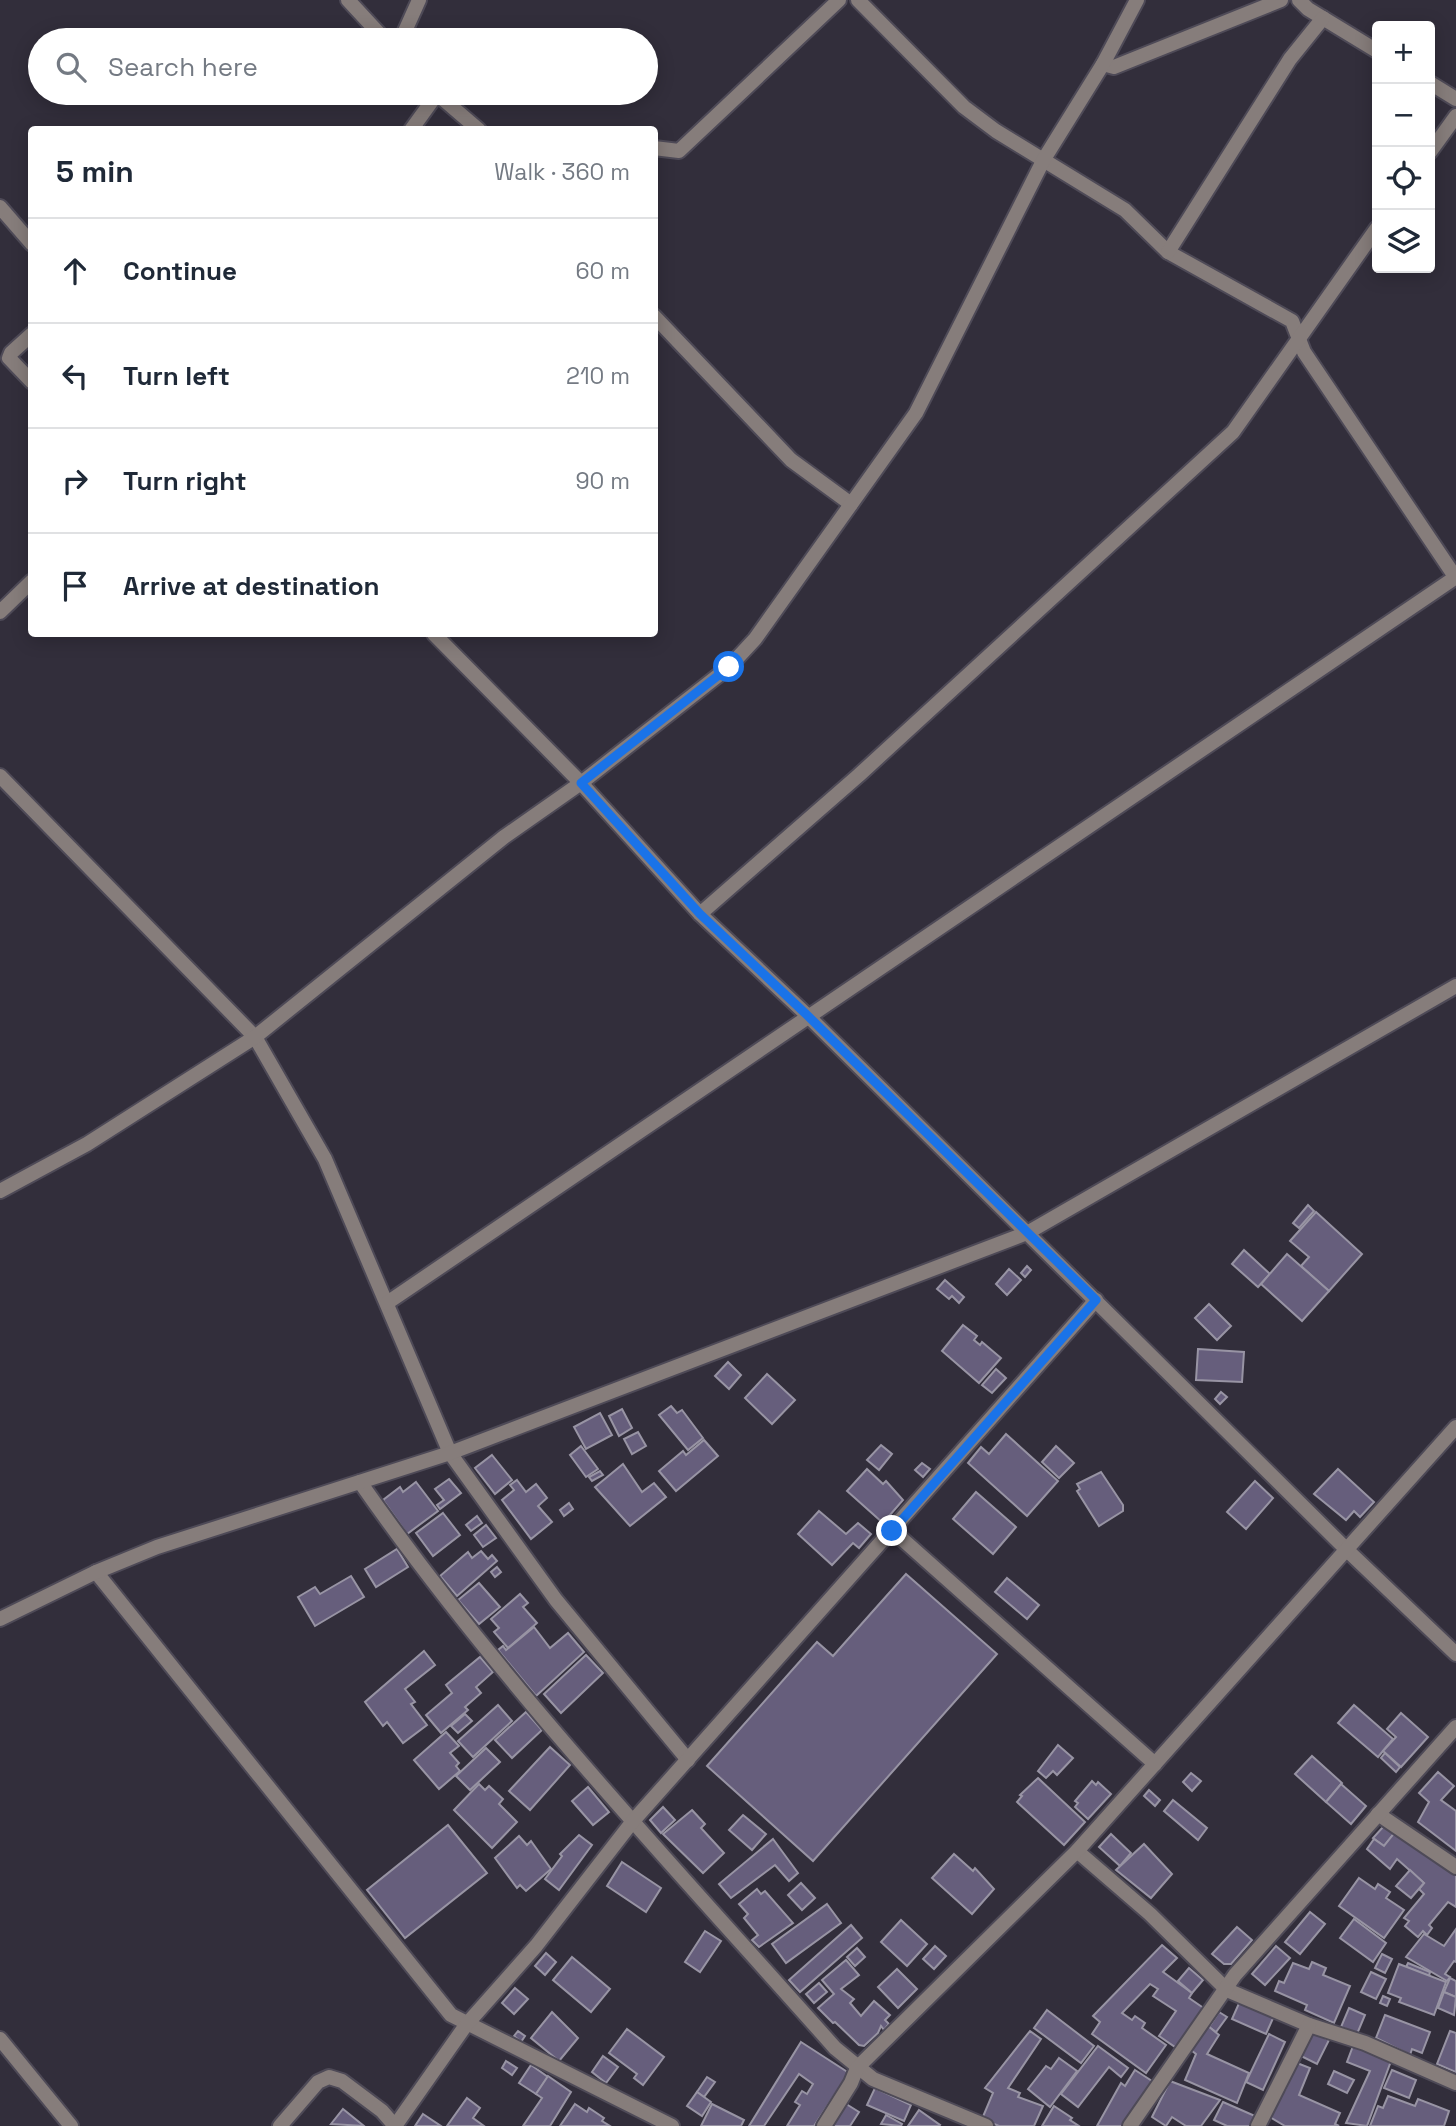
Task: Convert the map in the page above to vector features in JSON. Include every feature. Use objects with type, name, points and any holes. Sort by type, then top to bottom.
[{"type":"street","points":[[348,0],[374,28]]},
{"type":"street","points":[[406,28],[419,0]]},
{"type":"street","points":[[658,149],[679,150],[839,0]]},
{"type":"street","points":[[387,1303],[807,1015],[1456,578],[1299,341],[1293,321],[1168,252],[1125,210],[996,131],[964,107],[858,0]]},
{"type":"street","points":[[0,1191],[88,1144],[255,1037],[504,837],[581,783],[729,667],[755,639],[916,413],[1044,159],[1103,64],[1137,0]]},
{"type":"street","points":[[1103,64],[1114,67],[1281,0]]},
{"type":"street","points":[[1299,0],[1372,48]]},
{"type":"street","points":[[1168,252],[1290,59],[1323,18]]},
{"type":"street","points":[[1432,84],[1456,99]]},
{"type":"street","points":[[414,126],[429,105]]},
{"type":"street","points":[[451,105],[475,126]]},
{"type":"street","points":[[1434,147],[1456,116]]},
{"type":"street","points":[[0,207],[28,239]]},
{"type":"street","points":[[700,914],[879,757],[1233,432],[1372,235]]},
{"type":"street","points":[[658,320],[791,460],[851,503]]},
{"type":"street","points":[[28,338],[9,358],[28,378]]},
{"type":"street","points":[[0,612],[28,585]]},
{"type":"street","points":[[437,637],[581,783],[700,914],[807,1015],[1348,1551],[1456,1654]]},
{"type":"street","points":[[0,776],[255,1037],[325,1159],[450,1453],[556,1600],[688,1760]]},
{"type":"street","points":[[0,1619],[96,1572],[220,1526],[450,1453],[1027,1233],[1456,986]]},
{"type":"street","points":[[280,2126],[318,2082],[329,2077],[342,2081],[382,2111],[395,2126],[466,2025],[536,1946],[633,1821],[1096,1300]]},
{"type":"street","points":[[824,2126],[852,2083],[857,2068],[1077,1851],[1348,1551],[1456,1427]]},
{"type":"street","points":[[360,1482],[407,1550],[484,1645],[633,1821],[835,2048],[857,2068],[897,2091],[986,2126]]},
{"type":"street","points":[[892,1531],[1155,1764]]},
{"type":"street","points":[[96,1572],[451,2015],[466,2025],[672,2126]]},
{"type":"street","points":[[1130,2126],[1155,2086],[1227,1990],[1235,1975],[1456,1727]]},
{"type":"street","points":[[1378,1814],[1456,1867]]},
{"type":"street","points":[[1077,1851],[1150,1914],[1227,1990],[1309,2025],[1365,2043],[1456,2083]]},
{"type":"street","points":[[1258,2126],[1309,2025]]},
{"type":"street","points":[[0,2039],[71,2126]]},
{"type":"building","points":[[1308,1205],[1314,1211],[1299,1228],[1293,1223]]},
{"type":"building","points":[[1316,1212],[1362,1254],[1329,1291],[1301,1266],[1309,1257],[1290,1241]]},
{"type":"building","points":[[1244,1250],[1270,1274],[1258,1287],[1232,1264]]},
{"type":"building","points":[[1287,1254],[1329,1291],[1302,1321],[1261,1284]]},
{"type":"building","points":[[1027,1266],[1031,1270],[1025,1277],[1021,1273]]},
{"type":"building","points":[[1009,1269],[1021,1280],[1007,1295],[996,1284]]},
{"type":"building","points":[[945,1280],[964,1297],[959,1303],[952,1296],[949,1299],[937,1289]]},
{"type":"building","points":[[1209,1304],[1231,1326],[1217,1340],[1195,1318]]},
{"type":"building","points":[[963,1325],[977,1336],[974,1340],[980,1345],[982,1342],[1001,1358],[979,1383],[942,1351]]},
{"type":"building","points":[[1198,1349],[1244,1352],[1242,1382],[1196,1380]]},
{"type":"building","points":[[728,1362],[741,1375],[729,1389],[715,1376]]},
{"type":"building","points":[[996,1369],[1006,1378],[992,1393],[982,1385]]},
{"type":"building","points":[[767,1374],[795,1400],[772,1424],[745,1398]]},
{"type":"building","points":[[1221,1392],[1227,1397],[1220,1404],[1215,1399]]},
{"type":"building","points":[[671,1406],[677,1413],[682,1410],[703,1438],[688,1450],[659,1415]]},
{"type":"building","points":[[622,1409],[632,1428],[619,1436],[609,1416]]},
{"type":"building","points":[[600,1413],[612,1435],[586,1449],[574,1427]]},
{"type":"building","points":[[638,1432],[646,1446],[632,1454],[624,1439]]},
{"type":"building","points":[[1006,1434],[1058,1481],[1027,1516],[968,1463],[981,1447],[989,1454]]},
{"type":"building","points":[[704,1440],[718,1456],[676,1491],[659,1471],[683,1451],[686,1455]]},
{"type":"building","points":[[881,1445],[892,1454],[879,1470],[867,1460]]},
{"type":"building","points":[[581,1446],[598,1469],[586,1477],[570,1455]]},
{"type":"building","points":[[1056,1446],[1074,1463],[1059,1478],[1042,1462]]},
{"type":"building","points":[[492,1455],[512,1480],[495,1494],[475,1468]]},
{"type":"building","points":[[922,1463],[930,1469],[923,1477],[915,1470]]},
{"type":"building","points":[[623,1464],[642,1492],[654,1483],[666,1497],[630,1526],[595,1487]]},
{"type":"building","points":[[867,1469],[883,1484],[886,1481],[903,1500],[883,1523],[847,1491]]},
{"type":"building","points":[[1338,1469],[1374,1502],[1360,1517],[1354,1511],[1346,1520],[1314,1494]]},
{"type":"building","points":[[600,1471],[603,1475],[592,1481],[589,1477]]},
{"type":"building","points":[[1101,1472],[1123,1505],[1123,1511],[1099,1526],[1077,1491],[1080,1489],[1077,1484]]},
{"type":"building","points":[[449,1479],[461,1493],[440,1509],[437,1505],[444,1500],[435,1489]]},
{"type":"building","points":[[517,1480],[526,1492],[536,1484],[547,1498],[538,1506],[552,1522],[531,1539],[502,1500],[514,1490],[510,1485]]},
{"type":"building","points":[[1255,1481],[1273,1498],[1246,1529],[1227,1512]]},
{"type":"building","points":[[416,1482],[438,1511],[407,1534],[383,1500],[400,1487],[403,1492]]},
{"type":"building","points":[[976,1492],[1016,1527],[993,1554],[953,1519]]},
{"type":"building","points":[[569,1503],[573,1509],[564,1516],[560,1510]]},
{"type":"building","points":[[819,1511],[846,1534],[858,1523],[871,1534],[859,1548],[853,1543],[832,1565],[798,1534]]},
{"type":"building","points":[[443,1513],[460,1535],[433,1556],[416,1533]]},
{"type":"building","points":[[477,1516],[482,1523],[471,1531],[466,1525]]},
{"type":"building","points":[[486,1525],[496,1538],[483,1547],[474,1535]]},
{"type":"building","points":[[397,1549],[408,1567],[376,1587],[365,1569]]},
{"type":"building","points":[[481,1551],[488,1559],[492,1555],[497,1561],[457,1596],[440,1576],[468,1552],[472,1558]]},
{"type":"building","points":[[497,1567],[501,1572],[495,1577],[491,1572]]},
{"type":"building","points":[[906,1574],[997,1654],[813,1861],[707,1766],[817,1642],[833,1656]]},
{"type":"building","points":[[351,1576],[364,1597],[315,1626],[298,1597],[315,1587],[320,1594]]},
{"type":"building","points":[[1007,1578],[1039,1605],[1027,1619],[995,1592]]},
{"type":"building","points":[[479,1583],[500,1607],[479,1624],[458,1600]]},
{"type":"building","points":[[520,1594],[528,1603],[523,1607],[537,1623],[508,1648],[494,1632],[499,1628],[491,1619]]},
{"type":"building","points":[[534,1627],[550,1648],[568,1633],[584,1652],[536,1696],[498,1650],[503,1646],[506,1650]]},
{"type":"building","points":[[424,1651],[435,1665],[405,1689],[415,1702],[411,1704],[427,1725],[403,1743],[387,1722],[383,1726],[365,1702]]},
{"type":"building","points":[[586,1655],[603,1673],[561,1713],[544,1694]]},
{"type":"building","points":[[480,1657],[493,1672],[476,1687],[481,1693],[465,1707],[468,1710],[441,1733],[426,1715],[452,1693],[446,1685]]},
{"type":"building","points":[[498,1705],[512,1721],[473,1757],[458,1741]]},
{"type":"building","points":[[1354,1705],[1393,1739],[1378,1757],[1338,1723]]},
{"type":"building","points":[[526,1712],[542,1730],[512,1758],[495,1740]]},
{"type":"building","points":[[1401,1713],[1428,1737],[1401,1767],[1383,1751],[1396,1737],[1387,1729]]},
{"type":"building","points":[[465,1714],[472,1721],[458,1733],[451,1726]]},
{"type":"building","points":[[446,1732],[459,1746],[450,1753],[459,1763],[456,1766],[460,1771],[439,1789],[414,1760]]},
{"type":"building","points":[[1058,1745],[1073,1758],[1057,1775],[1053,1771],[1046,1778],[1038,1771]]},
{"type":"building","points":[[550,1747],[570,1765],[530,1810],[509,1791]]},
{"type":"building","points":[[486,1748],[500,1762],[470,1790],[456,1776]]},
{"type":"building","points":[[1385,1753],[1400,1767],[1396,1772],[1381,1758]]},
{"type":"building","points":[[1312,1756],[1342,1783],[1326,1802],[1295,1774]]},
{"type":"building","points":[[1438,1772],[1454,1786],[1441,1800],[1456,1811],[1456,1851],[1418,1822],[1429,1802],[1419,1793]]},
{"type":"building","points":[[1191,1773],[1201,1781],[1192,1791],[1183,1782]]},
{"type":"building","points":[[1038,1778],[1085,1822],[1064,1845],[1017,1802],[1022,1796],[1020,1795]]},
{"type":"building","points":[[1092,1781],[1096,1785],[1098,1782],[1111,1794],[1088,1819],[1075,1807],[1078,1803],[1075,1801]]},
{"type":"building","points":[[479,1784],[485,1790],[489,1786],[503,1799],[499,1804],[517,1822],[492,1848],[454,1810]]},
{"type":"building","points":[[1341,1784],[1366,1806],[1351,1824],[1326,1802]]},
{"type":"building","points":[[588,1787],[609,1812],[593,1825],[572,1801]]},
{"type":"building","points":[[1149,1790],[1160,1800],[1155,1806],[1144,1796]]},
{"type":"building","points":[[1173,1800],[1207,1828],[1198,1840],[1164,1811]]},
{"type":"building","points":[[663,1807],[675,1820],[661,1833],[650,1820]]},
{"type":"building","points":[[692,1810],[705,1824],[701,1828],[724,1853],[703,1873],[663,1834]]},
{"type":"building","points":[[743,1815],[766,1834],[752,1850],[729,1830]]},
{"type":"building","points":[[448,1825],[487,1873],[405,1938],[367,1890]]},
{"type":"building","points":[[1392,1826],[1397,1830],[1384,1846],[1373,1838],[1383,1827]]},
{"type":"building","points":[[1396,1831],[1456,1870],[1456,1907],[1448,1902],[1429,1925],[1432,1928],[1427,1935],[1423,1931],[1418,1937],[1405,1926],[1409,1921],[1404,1918],[1424,1894],[1419,1889],[1424,1883],[1397,1859],[1390,1869],[1367,1849],[1374,1839],[1384,1846]]},
{"type":"building","points":[[1111,1834],[1131,1853],[1120,1866],[1099,1847]]},
{"type":"building","points":[[579,1835],[592,1845],[559,1890],[545,1879],[562,1856],[560,1854]]},
{"type":"building","points":[[519,1836],[527,1845],[531,1841],[551,1869],[526,1891],[520,1885],[517,1888],[495,1858]]},
{"type":"building","points":[[773,1839],[798,1873],[789,1881],[775,1865],[731,1898],[719,1884]]},
{"type":"building","points":[[1144,1844],[1172,1874],[1151,1898],[1116,1870]]},
{"type":"building","points":[[954,1854],[973,1871],[975,1868],[994,1889],[972,1914],[932,1878]]},
{"type":"building","points":[[622,1862],[661,1888],[646,1912],[607,1886]]},
{"type":"building","points":[[1410,1870],[1424,1883],[1411,1898],[1396,1886]]},
{"type":"building","points":[[1359,1878],[1375,1889],[1378,1884],[1390,1892],[1386,1898],[1404,1910],[1384,1938],[1339,1906]]},
{"type":"building","points":[[801,1883],[815,1898],[802,1910],[788,1895]]},
{"type":"building","points":[[757,1889],[761,1894],[765,1891],[793,1923],[759,1947],[752,1940],[758,1935],[744,1918],[748,1914],[739,1904]]},
{"type":"building","points":[[827,1904],[841,1923],[786,1963],[772,1944]]},
{"type":"building","points":[[1310,1912],[1325,1924],[1300,1954],[1285,1942]]},
{"type":"building","points":[[1354,1919],[1386,1943],[1373,1962],[1340,1938]]},
{"type":"building","points":[[901,1920],[927,1944],[907,1966],[881,1942]]},
{"type":"building","points":[[851,1925],[862,1938],[800,1992],[789,1980]]},
{"type":"building","points":[[1237,1927],[1252,1940],[1231,1964],[1224,1964],[1212,1954]]},
{"type":"building","points":[[1456,1929],[1456,1962],[1454,1961],[1445,1974],[1450,1977],[1447,1981],[1406,1957],[1424,1934],[1444,1946]]},
{"type":"building","points":[[705,1931],[721,1941],[700,1972],[685,1962]]},
{"type":"building","points":[[1162,1945],[1177,1958],[1163,1972],[1192,1993],[1189,1998],[1205,2009],[1178,2049],[1159,2036],[1176,2011],[1153,1996],[1158,1989],[1150,1984],[1122,2013],[1132,2020],[1135,2016],[1145,2023],[1142,2028],[1166,2045],[1146,2073],[1092,2034],[1100,2022],[1093,2016]]},
{"type":"building","points":[[935,1946],[946,1956],[934,1969],[923,1959]]},
{"type":"building","points":[[1276,1946],[1290,1958],[1265,1985],[1252,1974]]},
{"type":"building","points":[[857,1948],[865,1957],[855,1966],[847,1957]]},
{"type":"building","points":[[546,1953],[556,1962],[545,1975],[535,1966]]},
{"type":"building","points":[[1382,1954],[1392,1959],[1385,1973],[1375,1968]]},
{"type":"building","points":[[572,1957],[610,1989],[591,2012],[553,1980]]},
{"type":"building","points":[[846,1960],[859,1975],[841,1989],[854,1999],[850,2003],[861,2016],[874,2001],[890,2015],[885,2020],[889,2024],[884,2030],[881,2026],[878,2033],[864,2046],[859,2045],[818,2008],[834,1994],[822,1980]]},
{"type":"building","points":[[1312,1962],[1326,1968],[1323,1975],[1350,1986],[1334,2023],[1305,2010],[1307,2005],[1275,1991],[1279,1981],[1284,1983],[1293,1963],[1309,1969]]},
{"type":"building","points":[[1408,1963],[1430,1972],[1429,1976],[1406,1967]]},
{"type":"building","points":[[1399,1964],[1446,1982],[1434,2015],[1399,2002],[1401,1998],[1388,1993]]},
{"type":"building","points":[[1189,1968],[1203,1980],[1192,1993],[1178,1981]]},
{"type":"building","points":[[897,1969],[917,1989],[898,2008],[878,1987]]},
{"type":"building","points":[[1371,1972],[1386,1979],[1376,1999],[1361,1992]]},
{"type":"building","points":[[1450,1978],[1456,1981],[1456,1997],[1444,1992]]},
{"type":"building","points":[[819,1983],[827,1992],[814,2003],[806,1994]]},
{"type":"building","points":[[515,1988],[528,1999],[514,2014],[502,2003]]},
{"type":"building","points":[[1444,1992],[1456,1997],[1454,2015],[1438,2008]]},
{"type":"building","points":[[1383,1996],[1390,1999],[1387,2006],[1380,2003]]},
{"type":"building","points":[[1240,2001],[1274,2016],[1266,2034],[1232,2019]]},
{"type":"building","points":[[1349,2008],[1365,2015],[1357,2034],[1341,2027]]},
{"type":"building","points":[[1047,2010],[1094,2046],[1081,2063],[1034,2028]]},
{"type":"building","points":[[552,2012],[578,2038],[559,2061],[531,2038]]},
{"type":"building","points":[[1219,2012],[1227,2017],[1216,2032],[1209,2027]]},
{"type":"building","points":[[1385,2015],[1430,2032],[1422,2053],[1412,2049],[1410,2055],[1376,2038]]},
{"type":"building","points":[[1208,2026],[1219,2035],[1207,2054],[1249,2073],[1237,2103],[1185,2080],[1196,2054],[1191,2050]]},
{"type":"building","points":[[627,2029],[664,2057],[643,2085],[634,2078],[637,2074],[609,2053]]},
{"type":"building","points":[[518,2031],[525,2036],[521,2042],[514,2036]]},
{"type":"building","points":[[1030,2031],[1041,2039],[1008,2088],[1020,2093],[1018,2097],[1043,2106],[1034,2126],[999,2126],[982,2119],[993,2093],[985,2088]]},
{"type":"building","points":[[1450,2031],[1456,2033],[1456,2072],[1437,2064]]},
{"type":"building","points":[[1313,2032],[1329,2040],[1317,2064],[1301,2056]]},
{"type":"building","points":[[1269,2034],[1285,2042],[1263,2090],[1246,2082]]},
{"type":"building","points":[[801,2042],[849,2073],[814,2126],[787,2126],[800,2105],[795,2102],[802,2091],[807,2094],[813,2084],[799,2074],[764,2126],[749,2126]]},
{"type":"building","points":[[1098,2046],[1128,2068],[1121,2077],[1109,2067],[1078,2107],[1061,2094]]},
{"type":"building","points":[[1353,2046],[1391,2061],[1367,2126],[1346,2123],[1370,2071],[1347,2062]]},
{"type":"building","points":[[603,2056],[618,2067],[606,2083],[592,2072]]},
{"type":"building","points":[[1059,2058],[1077,2071],[1050,2107],[1028,2089],[1046,2066],[1051,2069]]},
{"type":"building","points":[[506,2061],[517,2068],[512,2075],[502,2068]]},
{"type":"building","points":[[1297,2063],[1310,2068],[1299,2095],[1340,2113],[1335,2124],[1339,2126],[1285,2126],[1268,2116],[1283,2089],[1285,2090]]},
{"type":"building","points":[[531,2065],[548,2077],[536,2094],[519,2083]]},
{"type":"building","points":[[1135,2070],[1152,2081],[1124,2126],[1097,2126],[1121,2083],[1125,2086]]},
{"type":"building","points":[[1392,2070],[1416,2080],[1409,2098],[1384,2088]]},
{"type":"building","points":[[1334,2071],[1354,2080],[1347,2093],[1328,2084]]},
{"type":"building","points":[[548,2076],[571,2092],[550,2126],[523,2126],[542,2098],[536,2094]]},
{"type":"building","points":[[707,2077],[715,2082],[704,2097],[697,2092]]},
{"type":"building","points":[[1170,2081],[1220,2100],[1201,2126],[1186,2126],[1172,2117],[1166,2126],[1152,2117]]},
{"type":"building","points":[[875,2088],[911,2105],[904,2121],[867,2105]]},
{"type":"building","points":[[697,2092],[711,2102],[702,2116],[687,2106]]},
{"type":"building","points":[[1388,2096],[1415,2106],[1418,2099],[1449,2111],[1444,2126],[1370,2126],[1378,2106],[1383,2108]]},
{"type":"building","points":[[467,2098],[480,2108],[473,2118],[484,2126],[447,2126]]},
{"type":"building","points":[[843,2102],[859,2112],[850,2126],[827,2126]]},
{"type":"building","points":[[1223,2102],[1255,2116],[1250,2126],[1227,2126],[1214,2120]]},
{"type":"building","points":[[575,2104],[587,2112],[589,2108],[604,2118],[602,2121],[610,2126],[560,2126]]},
{"type":"building","points":[[712,2104],[744,2120],[741,2126],[701,2126]]},
{"type":"building","points":[[1054,2106],[1072,2118],[1070,2120],[1079,2126],[1042,2126]]},
{"type":"building","points":[[343,2109],[364,2126],[331,2124]]},
{"type":"building","points":[[919,2110],[940,2125],[908,2126]]},
{"type":"building","points":[[423,2114],[441,2126],[415,2126]]},
{"type":"building","points":[[886,2115],[902,2124],[901,2126],[881,2124]]},
{"type":"route","points":[[729,667],[581,783],[700,914],[807,1015],[1096,1300],[892,1531]]}]
